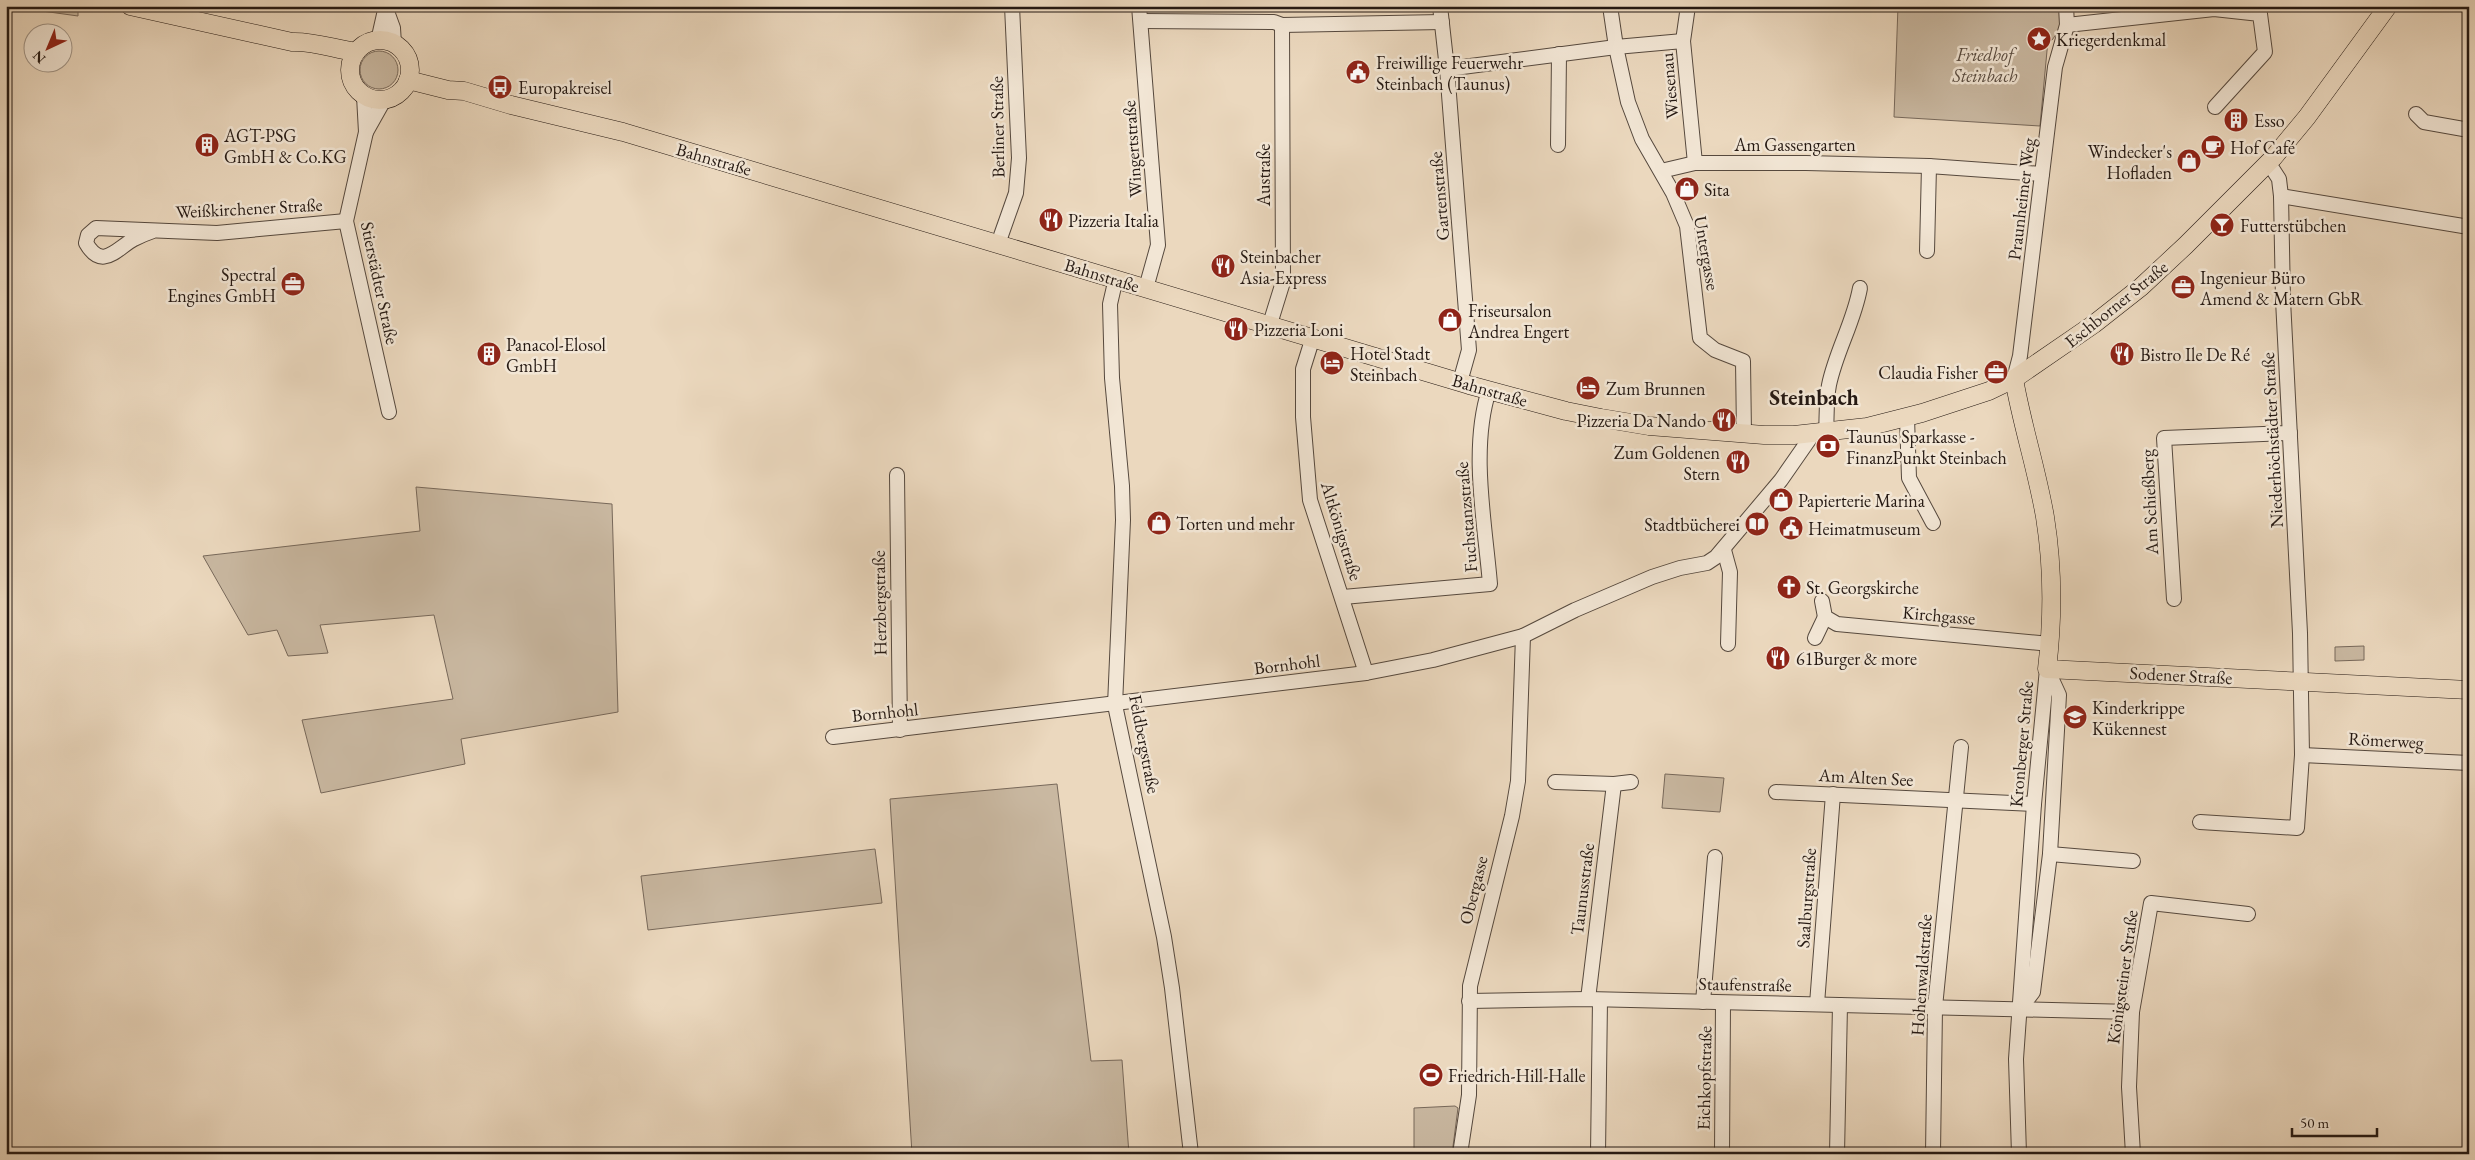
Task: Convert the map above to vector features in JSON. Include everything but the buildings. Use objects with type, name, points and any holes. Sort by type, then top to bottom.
[{"type":"main road","points":[[130,6],[292,42],[308,41],[336,50],[356,52]]},
{"type":"main road","name":"Eschborner Straße","points":[[1744,434],[1783,435],[1820,433],[1867,427],[1907,418],[1963,401],[2014,378],[2094,324],[2141,287],[2186,245],[2268,162],[2307,117],[2388,6]]},
{"type":"main road","points":[[292,42],[307,52],[333,60],[350,71]]},
{"type":"main road","points":[[370,42],[386,42],[401,50],[408,73],[402,90],[394,97],[384,100],[364,96],[354,85],[350,71],[356,52],[370,42]]},
{"type":"main road","name":"Bahnstraße","points":[[408,73],[450,80],[464,90],[511,106],[624,132],[1460,382],[1566,411],[1649,426],[1744,434]]},
{"type":"main road","points":[[2014,378],[2044,516],[2051,576],[2050,644],[2047,669]]},
{"type":"main road","name":"Sodener Straße","points":[[2047,669],[2469,690]]},
{"type":"street","name":"Berliner Straße","points":[[998,244],[1016,193],[1019,158],[1012,6]]},
{"type":"street","name":"Wingertstraße","points":[[1139,6],[1158,245],[1146,288]]},
{"type":"street","name":"Gartenstraße","points":[[1440,6],[1447,69],[1469,350],[1460,382]]},
{"type":"street","name":"Untergasse","points":[[1610,6],[1628,102],[1642,139],[1673,193],[1687,226],[1700,338],[1715,350],[1743,361],[1744,434]]},
{"type":"street","name":"Wiesenau","points":[[1688,6],[1683,41],[1695,163]]},
{"type":"street","name":"Praunheimer Weg","points":[[2014,378],[2020,356],[2055,68],[2066,24],[2066,6]]},
{"type":"street","points":[[385,8],[393,28],[386,42]]},
{"type":"street","points":[[2066,24],[2214,9],[2262,10],[2265,52],[2215,106]]},
{"type":"street","points":[[1141,21],[1274,22],[1282,25],[1442,22]]},
{"type":"street","name":"Austraße","points":[[1270,324],[1283,282],[1282,25]]},
{"type":"street","points":[[1447,69],[1616,46],[1683,41]]},
{"type":"street","points":[[1558,145],[1559,54]]},
{"type":"street","name":"Stierstädter Straße","points":[[364,96],[366,132],[346,222],[389,412]]},
{"type":"street","name":"Stierstädter Straße","points":[[366,132],[384,100]]},
{"type":"street","points":[[2416,114],[2424,122],[2469,130]]},
{"type":"street","name":"Niederhöchstädter Straße","points":[[2200,822],[2297,828],[2308,682],[2290,433],[2281,196],[2279,179],[2268,162]]},
{"type":"street","name":"Am Gassengarten","points":[[1661,172],[1695,163],[1806,163],[1929,166],[2042,174]]},
{"type":"street","points":[[1927,251],[1929,166]]},
{"type":"street","points":[[2281,196],[2469,227]]},
{"type":"street","name":"Weißkirchener Straße","points":[[153,231],[217,233],[346,222]]},
{"type":"street","name":"Feldbergstraße","points":[[1116,278],[1110,304],[1112,378],[1122,486],[1123,520],[1115,705],[1164,938],[1172,988],[1191,1154]]},
{"type":"street","points":[[1820,433],[1829,386],[1840,348],[1856,312],[1860,288]]},
{"type":"street","name":"Altkönigstraße","points":[[1313,337],[1303,369],[1308,486],[1312,508],[1343,597],[1366,673]]},
{"type":"street","name":"Fuchstanzstraße","points":[[1343,597],[1490,584],[1479,446],[1482,410],[1489,390]]},
{"type":"street","points":[[1907,418],[1909,478],[1933,523]]},
{"type":"street","name":"Bornhohl","points":[[833,737],[1115,705],[1366,673],[1433,660],[1523,636],[1575,610],[1652,577],[1680,568],[1707,563],[1724,550],[1737,530],[1820,433]]},
{"type":"street","name":"Am Schießberg","points":[[2174,599],[2164,438],[2290,433]]},
{"type":"street","name":"Herzbergstraße","points":[[897,475],[900,730]]},
{"type":"street","points":[[1724,550],[1730,572],[1728,644]]},
{"type":"street","points":[[1815,638],[1825,617],[1822,601]]},
{"type":"street","name":"Kirchgasse","points":[[1825,617],[1838,624],[2050,644]]},
{"type":"street","name":"Obergasse","points":[[1460,1154],[1469,1095],[1469,1001],[1473,969],[1512,816],[1518,782],[1523,636]]},
{"type":"street","name":"Kronberger Straße","points":[[2019,1154],[2016,1060],[2034,804],[2047,669]]},
{"type":"street","name":"Kronberger Straße","points":[[2020,1009],[2033,992],[2050,854],[2059,695],[2047,669]]},
{"type":"street","points":[[1954,800],[1961,747]]},
{"type":"street","name":"Römerweg","points":[[2302,755],[2469,763]]},
{"type":"street","points":[[1556,782],[1614,784],[1631,782]]},
{"type":"street","name":"Taunusstraße","points":[[1598,1154],[1594,1000],[1614,784]]},
{"type":"street","name":"Am Alten See","points":[[1776,792],[2034,804]]},
{"type":"street","name":"Saalburgstraße","points":[[1817,1004],[1833,794]]},
{"type":"street","name":"Hohenwaldstraße","points":[[1933,1154],[1935,1006],[1954,800]]},
{"type":"street","points":[[2050,854],[2133,861]]},
{"type":"street","points":[[1703,1002],[1715,857]]},
{"type":"street","name":"Königsteiner Straße","points":[[2133,1154],[2129,1076],[2132,1012],[2151,903],[2248,914]]},
{"type":"street","name":"Staufenstraße","points":[[1469,1001],[1594,1000],[2020,1009]]},
{"type":"street","name":"Eichkopfstraße","points":[[1722,1154],[1723,1003]]},
{"type":"street","points":[[1837,1154],[1840,1005]]},
{"type":"street","points":[[2020,1009],[2132,1012]]},
{"type":"green space","points":[[6,6],[78,6],[78,16]]},
{"type":"green space","name":"Friedhof Steinbach","points":[[1898,6],[2063,6],[2064,24],[2052,40],[2048,40],[2040,126],[1894,117]]},
{"type":"green space","points":[[379,51],[393,56],[398,70],[393,84],[379,89],[365,84],[360,70],[365,56]]},
{"type":"green space","points":[[416,487],[612,504],[618,712],[461,739],[465,764],[321,793],[302,720],[453,699],[434,615],[320,625],[328,653],[288,656],[277,630],[248,635],[203,556],[420,531]]},
{"type":"green space","points":[[2364,646],[2364,660],[2335,661],[2335,647]]},
{"type":"green space","points":[[1665,774],[1724,778],[1720,812],[1662,808]]},
{"type":"green space","points":[[1057,784],[1091,1061],[1122,1060],[1129,1154],[912,1154],[890,799]]},
{"type":"green space","points":[[875,849],[882,903],[648,930],[641,876]]},
{"type":"green space","points":[[1455,1106],[1458,1108],[1452,1154],[1414,1154],[1414,1108]]},
{"type":"place","name":"Kriegerdenkmal","points":[[2039,39]]},
{"type":"place","name":"Freiwillige Feuerwehr Steinbach (Taunus)","points":[[1358,72]]},
{"type":"place","name":"Europakreisel","points":[[500,87]]},
{"type":"place","name":"Esso","points":[[2236,120]]},
{"type":"place","name":"AGT-PSG GmbH & Co.KG","points":[[207,145]]},
{"type":"place","name":"Hof Café","points":[[2213,147]]},
{"type":"place","name":"Windecker's Hofladen","points":[[2189,161]]},
{"type":"place","name":"Sita","points":[[1687,189]]},
{"type":"place","name":"Pizzeria Italia","points":[[1051,220]]},
{"type":"place","name":"Futterstübchen","points":[[2222,225]]},
{"type":"place","name":"Steinbacher Asia-Express","points":[[1223,266]]},
{"type":"place","name":"Spectral Engines GmbH","points":[[293,284]]},
{"type":"place","name":"Ingenieur Büro Amend & Matern GbR","points":[[2183,287]]},
{"type":"place","name":"Friseursalon Andrea Engert","points":[[1450,320]]},
{"type":"place","name":"Pizzeria Loni","points":[[1236,329]]},
{"type":"place","name":"Panacol-Elosol GmbH","points":[[489,354]]},
{"type":"place","name":"Bistro Ile De Ré","points":[[2122,354]]},
{"type":"place","name":"Hotel Stadt Steinbach","points":[[1332,363]]},
{"type":"place","name":"Claudia Fisher","points":[[1996,372]]},
{"type":"place","name":"Zum Brunnen","points":[[1588,388]]},
{"type":"place","name":"Pizzeria Da Nando","points":[[1724,420]]},
{"type":"place","name":"Taunus Sparkasse - FinanzPunkt Steinbach","points":[[1828,446]]},
{"type":"place","name":"Zum Goldenen Stern","points":[[1738,462]]},
{"type":"place","name":"Papierterie Marina","points":[[1781,500]]},
{"type":"place","name":"Torten und mehr","points":[[1159,523]]},
{"type":"place","name":"Stadtbücherei","points":[[1757,524]]},
{"type":"place","name":"Heimatmuseum","points":[[1791,528]]},
{"type":"place","name":"St. Georgskirche","points":[[1789,587]]},
{"type":"place","name":"61Burger & more","points":[[1778,658]]},
{"type":"place","name":"Kinderkrippe Kükennest","points":[[2075,717]]},
{"type":"place","name":"Friedrich-Hill-Halle","points":[[1431,1075]]},
{"type":"district","name":"Steinbach","points":[[1814,397]]}]
